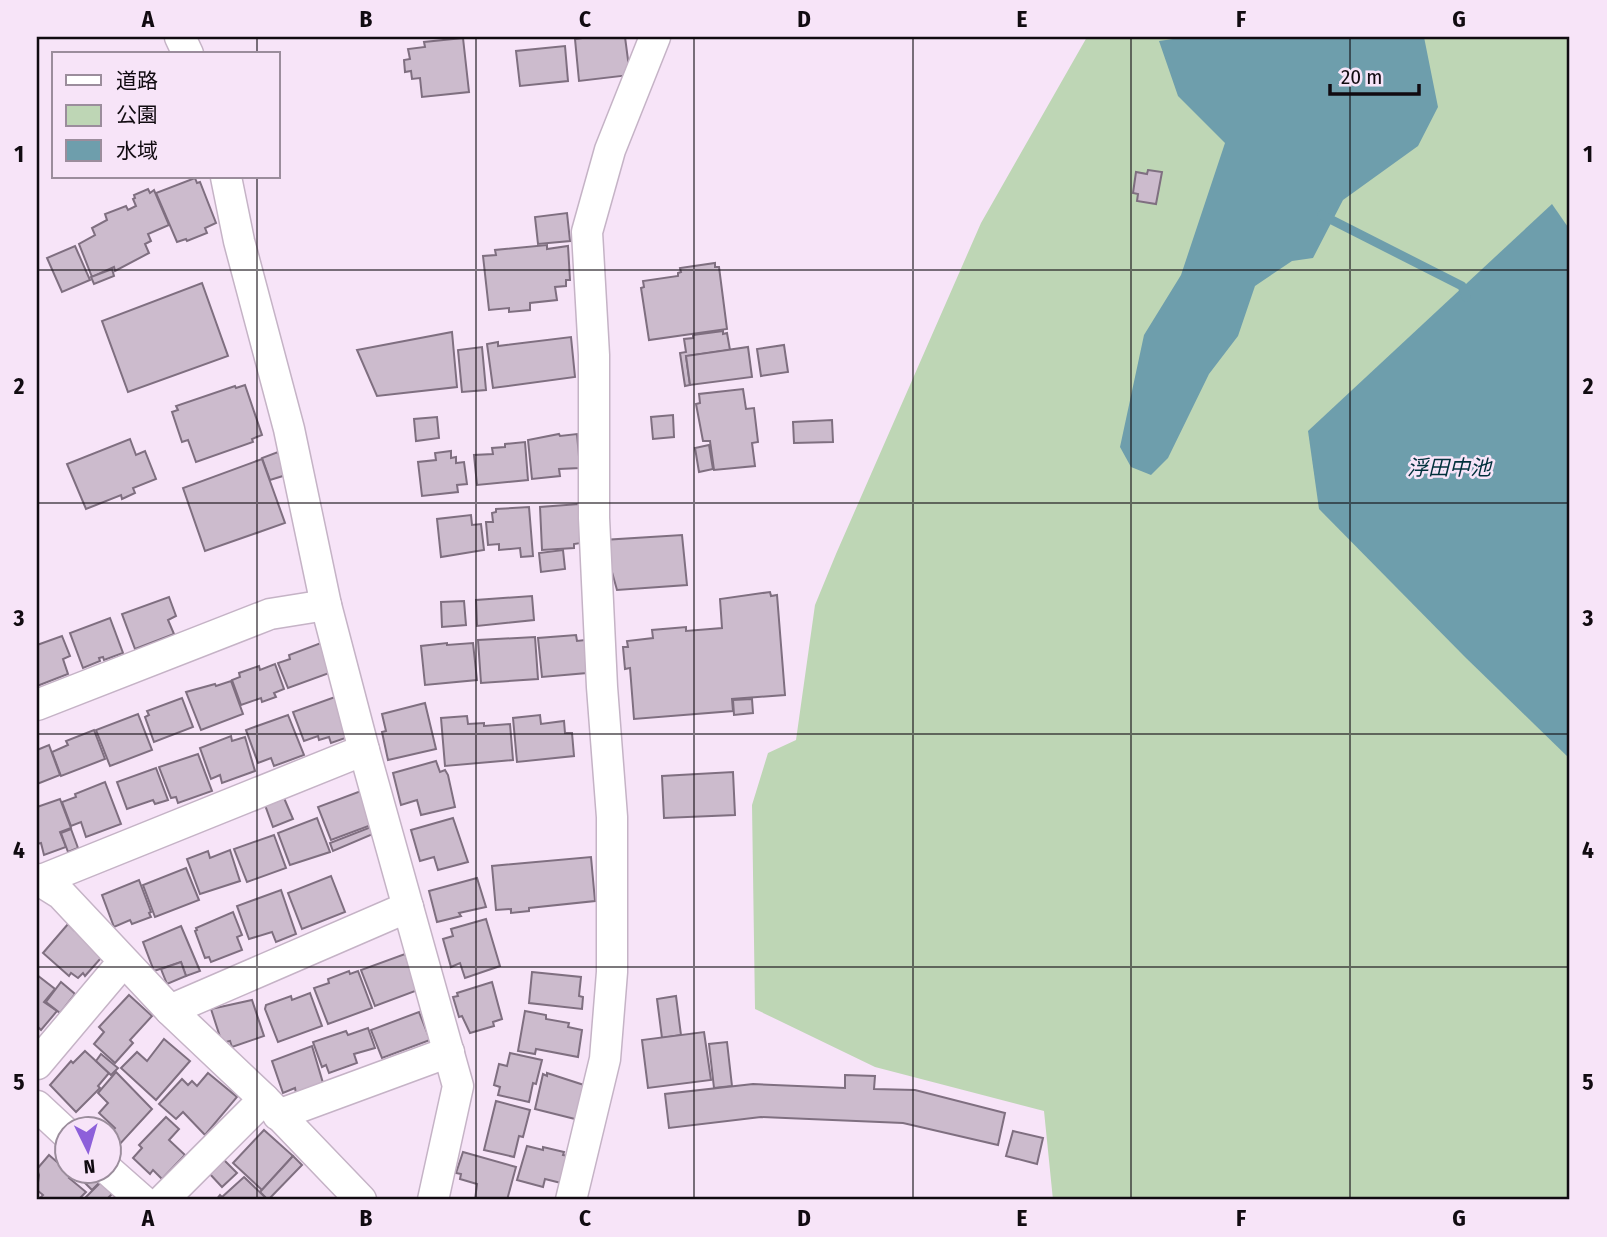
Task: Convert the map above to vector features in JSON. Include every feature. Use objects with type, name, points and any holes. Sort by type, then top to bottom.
[{"type":"street","points":[[571,1200],[605,1059],[612,972],[612,817],[602,687],[594,518],[594,355],[587,232],[610,150],[654,37]]},
{"type":"street","points":[[226,178],[239,241],[289,429],[326,605],[458,1086],[433,1200]]},
{"type":"street","points":[[37,705],[270,614],[326,605]]},
{"type":"street","points":[[38,880],[364,750]]},
{"type":"street","points":[[38,880],[61,894],[170,1010],[271,1107],[361,1200]]},
{"type":"street","points":[[170,1010],[408,907]]},
{"type":"street","points":[[37,1064],[123,962]]},
{"type":"street","points":[[163,1200],[271,1107],[449,1052]]},
{"type":"street","points":[[37,1106],[52,1120]]},
{"type":"street","points":[[122,1182],[142,1200]]},
{"type":"green space","points":[[1087,37],[1570,37],[1570,1200],[1053,1200],[1044,1111],[875,1067],[755,1009],[752,805],[768,753],[796,740],[815,605],[981,223]]},
{"type":"water","points":[[1187,37],[1424,37],[1438,107],[1418,146],[1343,200],[1313,258],[1292,261],[1255,286],[1238,336],[1209,374],[1168,458],[1151,475],[1131,467],[1120,447],[1144,335],[1181,275],[1225,143],[1178,96],[1159,41]]},
{"type":"water","name":"浮田中池","points":[[1552,204],[1570,230],[1570,759],[1319,509],[1308,431]]},
{"type":"building","points":[[625,37],[630,75],[579,81],[575,39]]},
{"type":"building","points":[[463,38],[469,92],[422,97],[420,78],[412,79],[411,71],[405,72],[404,60],[410,59],[408,49],[425,47],[424,42]]},
{"type":"building","points":[[565,46],[568,81],[520,86],[516,51]]},
{"type":"building","points":[[1148,170],[1162,172],[1156,204],[1137,201],[1138,194],[1133,193],[1136,172],[1147,174]]},
{"type":"building","points":[[195,178],[197,183],[200,182],[216,223],[205,228],[207,233],[177,242],[156,193]]},
{"type":"building","points":[[148,189],[150,193],[154,190],[169,225],[148,234],[151,241],[145,244],[149,253],[115,271],[114,267],[92,277],[79,244],[95,235],[92,228],[107,220],[105,214],[126,206],[128,210],[136,206],[134,195]]},
{"type":"building","points":[[567,213],[570,241],[538,244],[535,217]]},
{"type":"building","points":[[547,245],[547,249],[568,246],[570,280],[566,280],[566,286],[555,287],[557,300],[530,303],[530,310],[489,310],[483,256],[496,255],[495,250]]},
{"type":"building","points":[[75,246],[90,280],[62,292],[47,258]]},
{"type":"building","points":[[715,263],[715,267],[719,267],[727,329],[649,340],[641,288],[644,287],[643,281],[678,276],[680,268]]},
{"type":"building","points":[[112,269],[114,276],[94,284],[91,277]]},
{"type":"building","points":[[202,283],[228,356],[128,392],[102,321]]},
{"type":"building","points":[[723,331],[723,334],[727,333],[730,350],[686,356],[690,385],[685,386],[680,353],[686,352],[684,339],[693,338],[693,335]]},
{"type":"building","points":[[452,332],[457,387],[377,396],[357,350]]},
{"type":"building","points":[[571,337],[575,377],[493,388],[487,344],[498,342],[498,346]]},
{"type":"building","points":[[784,345],[788,372],[761,376],[757,349]]},
{"type":"building","points":[[482,347],[486,390],[462,392],[458,350]]},
{"type":"building","points":[[748,347],[752,377],[690,385],[686,356]]},
{"type":"building","points":[[245,385],[262,435],[252,439],[253,442],[196,462],[188,440],[182,442],[172,412],[178,410],[176,406]]},
{"type":"building","points":[[743,389],[746,409],[754,408],[758,442],[752,443],[755,466],[714,470],[710,441],[703,441],[696,404],[700,403],[699,394]]},
{"type":"building","points":[[673,415],[674,437],[653,439],[651,417]]},
{"type":"building","points":[[437,417],[439,438],[416,441],[414,419]]},
{"type":"building","points":[[832,420],[833,442],[794,443],[793,422]]},
{"type":"building","points":[[559,434],[577,434],[580,468],[559,469],[560,476],[532,479],[528,440]]},
{"type":"building","points":[[130,439],[136,455],[145,451],[156,479],[133,488],[135,493],[122,499],[121,495],[86,509],[67,464]]},
{"type":"building","points":[[525,442],[528,480],[477,485],[474,455],[493,454],[492,448]]},
{"type":"building","points":[[709,445],[713,469],[699,472],[695,448]]},
{"type":"building","points":[[451,451],[451,458],[456,457],[456,463],[464,462],[467,484],[457,485],[458,492],[422,496],[418,462],[436,460],[435,453]]},
{"type":"building","points":[[278,452],[286,475],[270,480],[262,458]]},
{"type":"building","points":[[262,459],[285,523],[205,551],[183,488]]},
{"type":"building","points":[[579,504],[581,543],[574,544],[574,548],[542,550],[540,507]]},
{"type":"building","points":[[529,507],[533,556],[521,557],[520,548],[499,550],[499,544],[488,545],[486,522],[493,522],[492,513],[496,512],[496,509]]},
{"type":"building","points":[[471,515],[472,525],[481,524],[484,550],[441,557],[437,519]]},
{"type":"building","points":[[682,535],[687,585],[617,590],[603,540]]},
{"type":"building","points":[[563,550],[565,569],[541,572],[539,553]]},
{"type":"building","points":[[770,592],[771,596],[777,595],[785,695],[732,699],[733,711],[634,719],[630,668],[625,669],[623,647],[628,647],[627,641],[653,638],[652,630],[722,628],[720,599]]},
{"type":"building","points":[[532,596],[534,620],[477,626],[476,600]]},
{"type":"building","points":[[169,597],[176,616],[168,620],[174,634],[135,649],[122,614]]},
{"type":"building","points":[[464,601],[466,625],[442,627],[441,602]]},
{"type":"building","points":[[110,618],[123,653],[104,660],[103,657],[99,658],[100,661],[83,668],[70,633]]},
{"type":"building","points":[[576,635],[577,641],[595,639],[587,673],[542,677],[538,638]]},
{"type":"building","points":[[62,636],[70,656],[63,659],[68,674],[37,686],[37,645]]},
{"type":"building","points":[[535,637],[538,679],[481,683],[478,640]]},
{"type":"building","points":[[321,643],[332,672],[288,688],[278,663],[290,659],[289,655]]},
{"type":"building","points":[[473,643],[477,680],[425,685],[421,646]]},
{"type":"building","points":[[275,664],[284,689],[274,693],[276,697],[262,702],[261,698],[241,705],[232,680],[240,677],[239,673],[259,666],[260,670]]},
{"type":"building","points":[[231,681],[243,714],[201,730],[186,692]]},
{"type":"building","points":[[335,697],[351,736],[331,743],[329,737],[319,740],[318,736],[304,741],[293,712]]},
{"type":"building","points":[[182,698],[193,727],[154,742],[145,717],[149,715],[147,711]]},
{"type":"building","points":[[752,699],[753,713],[734,715],[733,700]]},
{"type":"building","points":[[425,703],[436,749],[388,760],[382,732],[386,731],[382,714]]},
{"type":"building","points":[[138,714],[152,750],[110,766],[96,730]]},
{"type":"building","points":[[288,715],[304,755],[274,766],[271,758],[258,763],[246,730]]},
{"type":"building","points":[[540,715],[541,724],[564,721],[565,733],[572,733],[574,756],[517,762],[513,718]]},
{"type":"building","points":[[467,716],[468,724],[510,724],[513,760],[445,766],[441,718]]},
{"type":"building","points":[[94,730],[105,759],[61,776],[52,752],[68,745],[66,741]]},
{"type":"building","points":[[231,736],[232,741],[245,737],[255,771],[222,783],[220,775],[211,779],[200,748]]},
{"type":"building","points":[[49,745],[60,775],[37,784],[37,750]]},
{"type":"building","points":[[198,754],[212,791],[178,803],[176,797],[171,798],[159,767]]},
{"type":"building","points":[[436,761],[440,772],[445,770],[448,775],[455,807],[421,815],[417,800],[401,805],[393,773]]},
{"type":"building","points":[[156,768],[168,800],[155,804],[153,800],[127,809],[117,782]]},
{"type":"building","points":[[733,772],[735,815],[664,818],[662,776]]},
{"type":"building","points":[[105,782],[121,824],[86,837],[81,822],[71,826],[62,802]]},
{"type":"building","points":[[361,791],[374,824],[331,840],[318,807]]},
{"type":"building","points":[[284,798],[293,819],[273,827],[265,805]]},
{"type":"building","points":[[60,799],[71,828],[60,832],[66,847],[44,855],[41,843],[37,844],[37,807]]},
{"type":"building","points":[[317,818],[330,852],[290,865],[278,833]]},
{"type":"building","points":[[453,818],[468,862],[438,870],[434,857],[420,861],[411,830]]},
{"type":"building","points":[[371,827],[373,834],[333,851],[330,843]]},
{"type":"building","points":[[71,829],[78,848],[68,852],[61,833]]},
{"type":"building","points":[[274,835],[286,868],[247,882],[234,849]]},
{"type":"building","points":[[230,850],[240,881],[200,894],[187,859],[208,851],[210,858]]},
{"type":"building","points":[[591,857],[595,901],[529,908],[529,911],[511,913],[511,909],[496,910],[492,866]]},
{"type":"building","points":[[186,868],[199,900],[155,917],[143,885]]},
{"type":"building","points":[[331,876],[345,912],[302,929],[288,893]]},
{"type":"building","points":[[477,878],[486,907],[459,913],[461,916],[437,922],[429,891]]},
{"type":"building","points":[[139,880],[151,917],[132,924],[130,920],[114,927],[102,895]]},
{"type":"building","points":[[281,890],[296,934],[276,942],[272,932],[249,939],[237,906]]},
{"type":"building","points":[[233,912],[242,935],[237,937],[242,950],[211,962],[209,957],[205,958],[196,928]]},
{"type":"building","points":[[486,919],[500,966],[465,978],[460,963],[451,967],[443,939],[453,936],[451,929]]},
{"type":"building","points":[[68,924],[74,930],[75,928],[101,958],[85,976],[83,973],[78,978],[71,973],[69,976],[43,953]]},
{"type":"building","points":[[181,926],[200,971],[186,976],[181,962],[154,971],[143,942]]},
{"type":"building","points":[[405,954],[418,990],[375,1006],[361,970]]},
{"type":"building","points":[[181,962],[186,976],[167,984],[161,969]]},
{"type":"building","points":[[349,971],[350,974],[358,971],[372,1008],[328,1024],[314,988]]},
{"type":"building","points":[[532,972],[581,977],[579,996],[583,997],[582,1009],[529,1003]]},
{"type":"building","points":[[37,975],[55,989],[44,1002],[57,1011],[41,1030],[37,1026]]},
{"type":"building","points":[[61,982],[75,994],[60,1013],[46,1002]]},
{"type":"building","points":[[492,982],[502,1019],[493,1022],[494,1026],[470,1033],[462,1016],[459,1017],[453,997],[458,996],[457,993]]},
{"type":"building","points":[[310,993],[322,1026],[278,1042],[265,1009],[266,1005],[291,996],[292,1000]]},
{"type":"building","points":[[129,995],[152,1016],[130,1040],[133,1043],[115,1063],[94,1044],[104,1032],[99,1027]]},
{"type":"building","points":[[676,996],[681,1035],[662,1038],[657,999]]},
{"type":"building","points":[[252,1000],[264,1036],[232,1047],[230,1041],[222,1043],[211,1009]]},
{"type":"building","points":[[525,1011],[546,1015],[546,1019],[569,1023],[568,1027],[582,1030],[578,1057],[536,1049],[535,1054],[518,1051]]},
{"type":"building","points":[[419,1012],[430,1040],[382,1058],[371,1030]]},
{"type":"building","points":[[368,1028],[375,1048],[354,1054],[357,1063],[329,1073],[326,1065],[322,1067],[313,1042],[346,1031],[348,1035]]},
{"type":"building","points":[[704,1032],[711,1080],[648,1088],[642,1040]]},
{"type":"building","points":[[164,1039],[190,1061],[156,1100],[121,1068],[137,1052],[147,1061]]},
{"type":"building","points":[[727,1042],[732,1086],[714,1088],[709,1044]]},
{"type":"building","points":[[312,1046],[323,1083],[296,1093],[295,1088],[283,1093],[272,1061]]},
{"type":"building","points":[[85,1051],[109,1073],[98,1086],[100,1088],[76,1112],[50,1085],[71,1061],[73,1063]]},
{"type":"building","points":[[510,1053],[542,1060],[529,1102],[498,1095],[500,1087],[494,1085],[499,1064],[507,1066]]},
{"type":"building","points":[[101,1054],[118,1068],[111,1075],[96,1061]]},
{"type":"building","points":[[116,1072],[152,1109],[122,1142],[122,1114],[100,1114],[108,1103],[98,1093]]},
{"type":"building","points":[[208,1073],[237,1097],[205,1135],[183,1112],[176,1119],[159,1104],[182,1079],[188,1085],[192,1081],[197,1086]]},
{"type":"building","points":[[547,1073],[587,1086],[579,1120],[535,1109],[543,1074],[547,1076]]},
{"type":"building","points":[[845,1075],[875,1076],[874,1089],[915,1090],[1005,1113],[998,1145],[903,1123],[761,1117],[669,1128],[665,1094],[753,1084],[845,1088]]},
{"type":"building","points":[[496,1101],[530,1110],[514,1157],[484,1150]]},
{"type":"building","points":[[166,1117],[179,1129],[169,1140],[185,1155],[162,1179],[153,1170],[150,1174],[133,1158],[142,1148],[139,1145]]},
{"type":"building","points":[[264,1130],[293,1156],[262,1190],[233,1163]]},
{"type":"building","points":[[1013,1131],[1043,1138],[1037,1164],[1006,1156]]},
{"type":"building","points":[[527,1146],[564,1152],[563,1155],[572,1157],[565,1184],[545,1179],[543,1187],[517,1180]]},
{"type":"building","points":[[463,1152],[516,1167],[507,1200],[475,1200],[477,1184],[460,1179],[461,1174],[456,1173]]},
{"type":"building","points":[[49,1155],[52,1158],[52,1184],[76,1184],[86,1192],[78,1200],[42,1200],[40,1198],[43,1195],[37,1190],[37,1169]]},
{"type":"building","points":[[293,1156],[302,1165],[268,1200],[260,1192]]},
{"type":"building","points":[[222,1158],[237,1173],[222,1187],[208,1172]]},
{"type":"building","points":[[244,1177],[268,1200],[216,1200],[220,1195],[222,1197]]},
{"type":"building","points":[[86,1184],[98,1184],[92,1190]]},
{"type":"building","points":[[99,1184],[105,1184],[114,1192],[106,1200],[84,1199]]},
{"type":"waterway","points":[[1322,215],[1462,286],[1466,297]]}]
